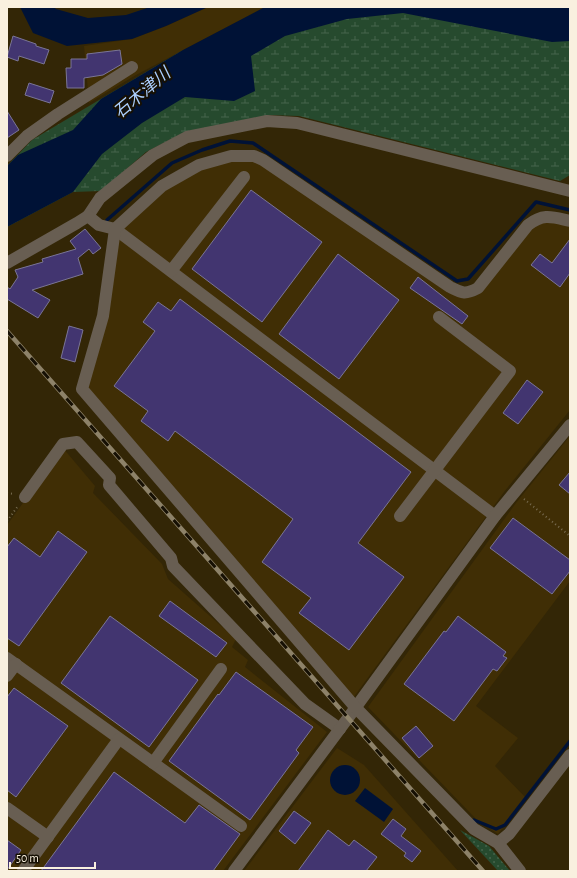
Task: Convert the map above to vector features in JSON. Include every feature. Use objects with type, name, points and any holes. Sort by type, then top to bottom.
[{"type":"street","points":[[7,156],[28,136],[58,114],[132,67]]},
{"type":"street","points":[[7,263],[77,224],[88,216],[100,198],[153,155],[187,137],[267,122],[298,122],[570,191]]},
{"type":"street","points":[[520,871],[498,843],[474,829],[356,708],[82,389],[103,316],[115,229],[162,186],[199,165],[231,156],[254,156],[450,287],[462,293],[469,293],[478,288],[528,225],[537,218],[546,217],[570,221]]},
{"type":"street","points":[[171,272],[244,177]]},
{"type":"street","points":[[88,216],[99,225],[115,229],[495,516]]},
{"type":"street","points":[[400,516],[510,371],[439,317]]},
{"type":"street","points":[[234,871],[356,708],[495,516],[570,425]]},
{"type":"street","points":[[25,497],[63,444],[77,442],[110,478],[109,485],[172,558],[173,566],[305,704],[340,729]]},
{"type":"street","points":[[7,676],[11,661],[240,826]]},
{"type":"street","points":[[153,763],[221,669]]},
{"type":"street","points":[[23,871],[119,739]]},
{"type":"street","points":[[498,843],[510,834],[570,755]]},
{"type":"street","points":[[7,808],[48,837]]},
{"type":"path","points":[[515,491],[570,536]]},
{"type":"shaded area","points":[[208,7],[265,7],[136,75],[89,103],[84,46],[132,39],[166,26]]},
{"type":"shaded area","points":[[239,159],[258,163],[463,297],[476,296],[535,223],[548,221],[570,226],[570,410],[504,492],[353,698],[85,387],[118,232],[164,189],[203,168]]},
{"type":"shaded area","points":[[570,436],[570,581],[476,706],[518,738],[495,766],[526,798],[498,834],[477,820],[368,707],[516,503]]},
{"type":"shaded area","points":[[63,448],[95,486],[93,493],[162,564],[168,579],[236,639],[232,647],[248,660],[245,667],[327,732],[223,871],[7,871],[7,525]]},
{"type":"shaded area","points":[[337,748],[364,765],[458,871],[244,871]]},
{"type":"green space","points":[[333,7],[570,25],[570,175],[560,181],[299,116],[269,115],[185,132],[146,152],[101,191],[73,192],[7,227],[7,208],[89,150]]},
{"type":"green space","points":[[183,50],[45,156],[7,166],[32,140]]},
{"type":"green space","points":[[460,830],[489,846],[510,871],[498,871]]},
{"type":"water","points":[[20,7],[54,7],[56,9],[88,18],[126,15],[150,7],[208,7],[166,26],[132,39],[67,46],[33,33]]},
{"type":"water","name":"石木津川","points":[[265,7],[570,7],[570,41],[552,42],[403,13],[347,19],[285,36],[251,56],[255,91],[234,101],[185,97],[142,123],[102,154],[73,192],[7,227],[7,166],[18,155],[73,130],[101,99],[183,50]]},
{"type":"water","points":[[345,765],[356,769],[360,780],[356,791],[345,795],[334,791],[330,780],[334,769]]},
{"type":"water","points":[[365,788],[393,809],[384,822],[355,801]]},
{"type":"building","points":[[13,36],[49,50],[44,64],[19,56],[18,61],[7,57]]},
{"type":"building","points":[[120,50],[122,64],[103,75],[84,78],[84,88],[67,88],[66,68],[71,68],[71,59],[87,59],[87,54]]},
{"type":"building","points":[[29,83],[54,91],[50,103],[25,95]]},
{"type":"building","points":[[7,111],[19,130],[7,138]]},
{"type":"building","points":[[251,190],[322,242],[262,322],[192,269]]},
{"type":"building","points":[[85,229],[101,248],[93,254],[89,249],[78,258],[83,274],[32,290],[50,300],[38,318],[7,299],[7,287],[10,289],[18,277],[15,270],[43,262],[42,259],[76,249],[70,241]]},
{"type":"building","points":[[570,239],[570,273],[560,287],[531,265],[540,254],[552,263]]},
{"type":"building","points":[[338,254],[399,300],[339,379],[279,334]]},
{"type":"building","points":[[418,277],[468,316],[462,324],[410,288]]},
{"type":"building","points":[[180,299],[411,472],[358,543],[404,577],[349,650],[299,613],[311,598],[262,562],[293,519],[175,431],[168,441],[141,421],[148,411],[114,386],[155,331],[143,322],[158,302],[171,311]]},
{"type":"building","points":[[69,326],[83,330],[75,362],[61,358]]},
{"type":"building","points":[[527,380],[543,392],[518,424],[503,413]]},
{"type":"building","points":[[570,472],[570,494],[559,485]]},
{"type":"building","points":[[513,518],[570,560],[570,571],[552,594],[490,548]]},
{"type":"building","points":[[58,531],[87,552],[19,646],[7,638],[7,547],[14,538],[40,557]]},
{"type":"building","points":[[170,601],[227,643],[216,657],[159,616]]},
{"type":"building","points":[[110,616],[198,680],[149,747],[61,683]]},
{"type":"building","points":[[458,616],[506,652],[503,656],[507,658],[497,671],[493,669],[454,721],[404,684],[444,631],[446,632]]},
{"type":"building","points":[[236,672],[313,727],[296,750],[299,753],[250,820],[169,761]]},
{"type":"building","points":[[14,688],[68,726],[16,797],[7,790],[7,697]]},
{"type":"building","points":[[416,726],[433,746],[419,758],[402,738]]},
{"type":"building","points":[[114,772],[185,823],[199,805],[240,834],[213,871],[41,871]]},
{"type":"building","points":[[294,811],[311,823],[295,844],[279,831]]},
{"type":"building","points":[[393,819],[406,829],[401,836],[421,851],[412,862],[404,856],[406,853],[381,834]]},
{"type":"building","points":[[328,830],[349,846],[354,840],[377,857],[366,871],[298,871]]},
{"type":"building","points":[[7,840],[21,850],[7,870]]},
{"type":"waterway","points":[[107,220],[172,163],[202,150],[230,141],[253,143],[457,281],[468,279],[536,202],[570,210]]},
{"type":"waterway","points":[[474,820],[496,829],[505,825],[570,741]]},
{"type":"railway","points":[[7,331],[483,871]]}]
